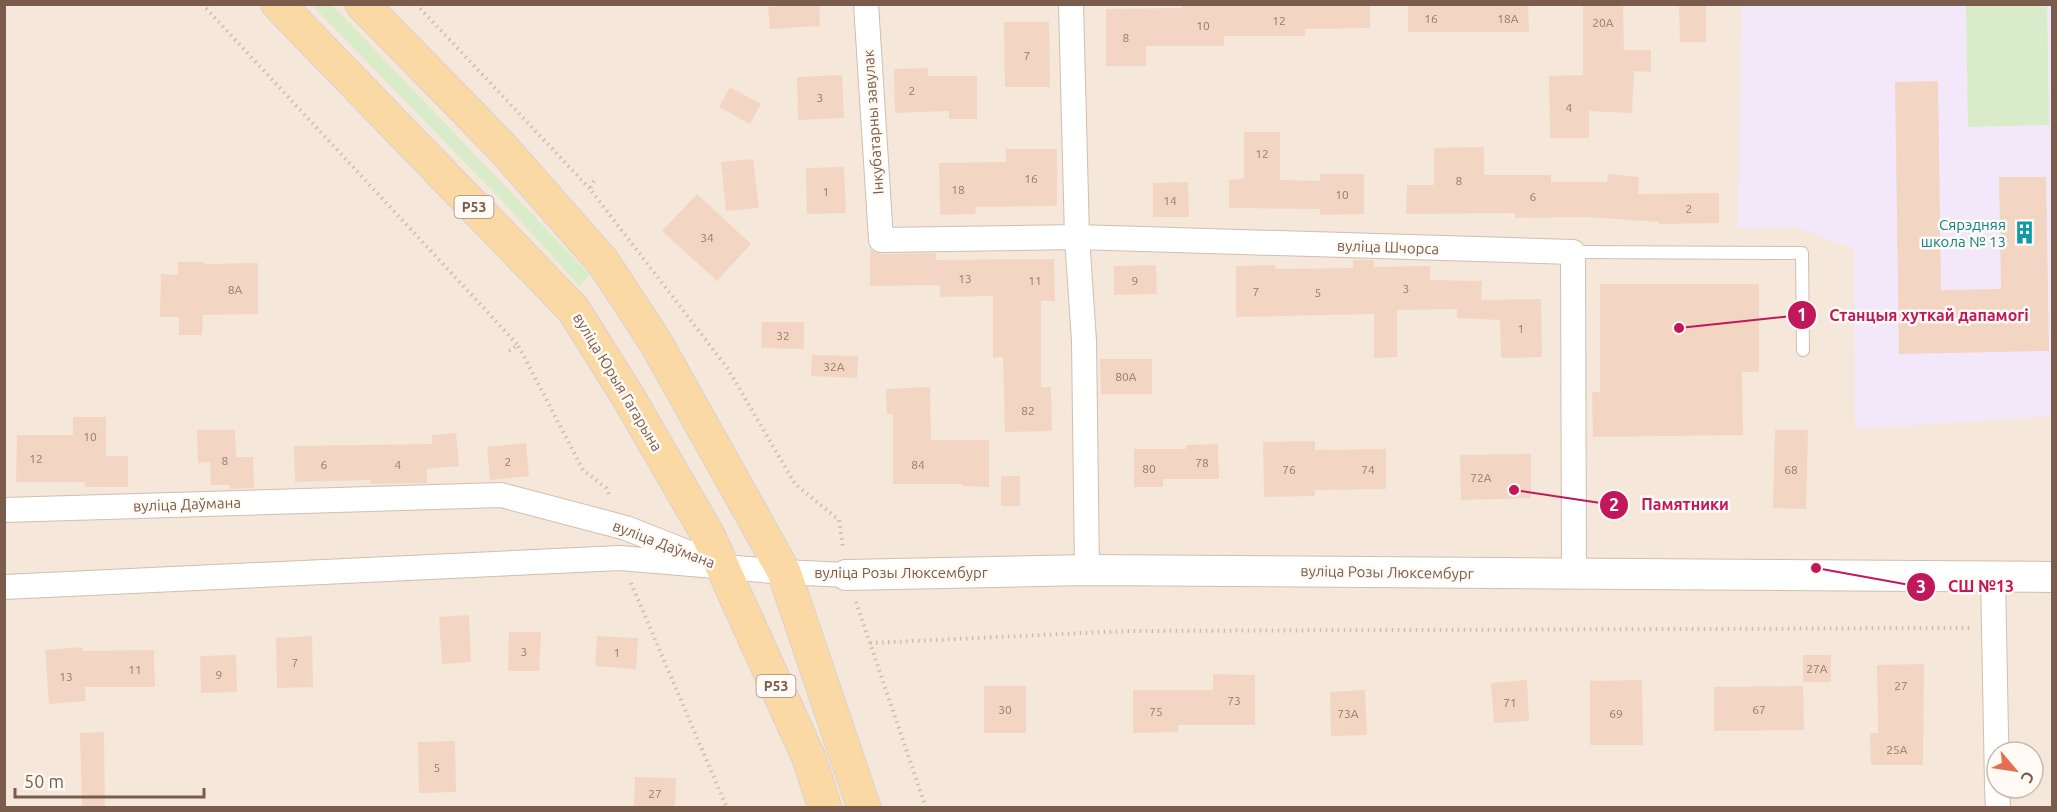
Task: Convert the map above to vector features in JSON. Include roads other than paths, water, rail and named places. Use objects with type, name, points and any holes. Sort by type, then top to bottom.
[{"type":"main road","name":"вуліца Юрыя Гагарына","points":[[278,4],[573,309],[627,395],[708,535],[808,758],[825,807]]},
{"type":"main road","name":"Р53","points":[[362,4],[500,146],[603,262],[656,343],[784,572],[864,807]]},
{"type":"street","name":"Інкубатарны завулак","points":[[866,4],[881,240]]},
{"type":"street","points":[[1071,4],[1077,237],[1084,341],[1087,570]]},
{"type":"street","name":"вуліца Шчорса","points":[[881,240],[1077,237],[1573,252]]},
{"type":"street","points":[[1573,252],[1574,574]]},
{"type":"street","name":"вуліца Даўмана","points":[[4,510],[501,495],[626,528],[721,566]]},
{"type":"street","name":"вуліца Даўмана","points":[[4,587],[620,558],[721,566]]},
{"type":"street","name":"вуліца Розы Люксембург","points":[[721,566],[846,575],[1087,570],[2052,577]]},
{"type":"street","points":[[1993,576],[1996,740]]},
{"type":"lane","points":[[1573,252],[1802,253],[1803,351]]},
{"type":"place","name":"Сярэдняя школа № 13","points":[[2024,233]]},
{"type":"place","name":"Станцыя хуткай дапамогі","points":[[1679,328]]},
{"type":"place","name":"Памятники","points":[[1514,490]]},
{"type":"place","name":"СШ №13","points":[[1816,568]]}]
